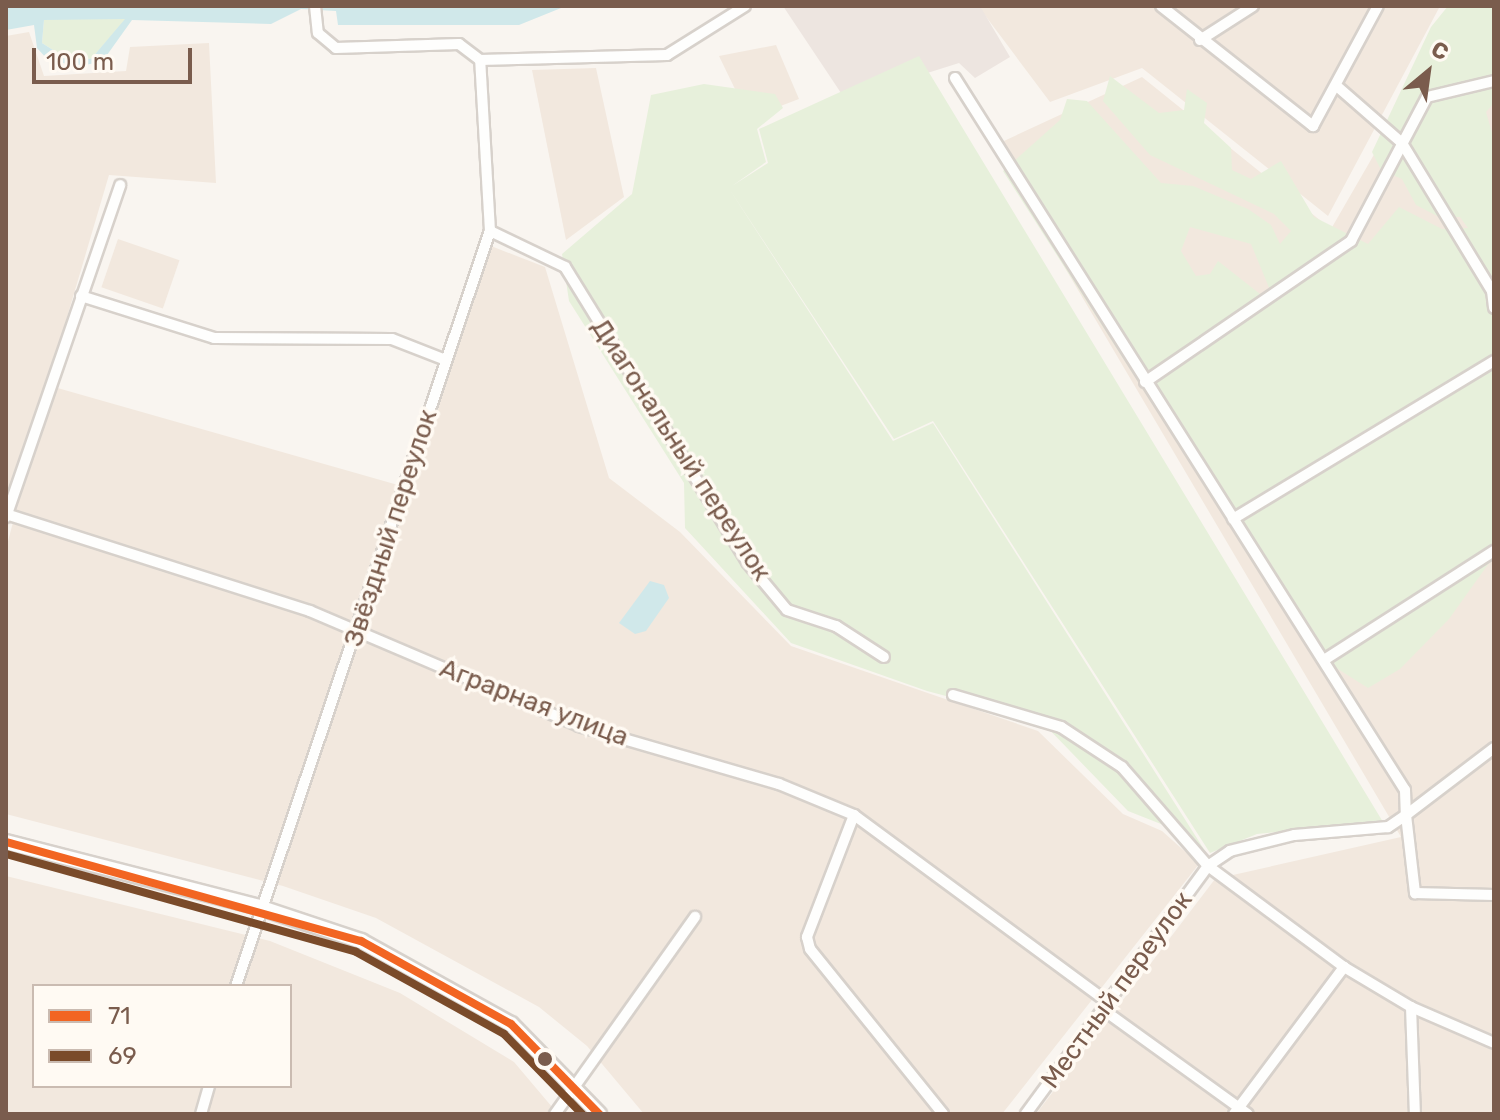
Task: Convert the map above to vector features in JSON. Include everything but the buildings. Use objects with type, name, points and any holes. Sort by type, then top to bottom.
[{"type":"main road","points":[[6,842],[259,907],[361,941],[458,991],[511,1024],[576,1087],[599,1114]]},
{"type":"street","points":[[315,6],[318,33],[336,48],[459,44],[480,60],[667,55],[745,6]]},
{"type":"street","points":[[1161,6],[1200,40],[1313,126],[1339,88],[1378,6]]},
{"type":"street","points":[[1200,40],[1253,6]]},
{"type":"street","name":"Звёздный переулок","points":[[237,984],[259,907],[359,633],[490,231],[480,60]]},
{"type":"street","points":[[955,78],[1145,382],[1324,660],[1401,773],[1415,893],[1494,895]]},
{"type":"street","points":[[1145,382],[1351,241],[1427,97],[1494,81]]},
{"type":"street","points":[[1339,88],[1402,143],[1492,291],[1494,308]]},
{"type":"street","points":[[6,515],[120,185]]},
{"type":"street","name":"Диагональный переулок","points":[[490,231],[565,267],[747,562],[787,610],[836,626],[884,657]]},
{"type":"street","points":[[81,296],[214,338],[392,339],[446,360]]},
{"type":"street","points":[[1233,519],[1494,361]]},
{"type":"street","name":"Аграрная улица","points":[[6,515],[359,633],[579,726],[779,784],[854,815],[1240,1112]]},
{"type":"street","points":[[1324,660],[1494,551]]},
{"type":"street","points":[[953,695],[1061,727],[1122,767],[1208,866],[1344,967],[1411,1007],[1494,1043]]},
{"type":"street","points":[[1208,866],[1256,843],[1388,827],[1494,748]]},
{"type":"street","points":[[854,815],[807,937],[810,949],[943,1114]]},
{"type":"street","name":"Местный переулок","points":[[1026,1114],[1108,1008],[1208,866]]},
{"type":"street","points":[[555,1114],[695,917]]},
{"type":"street","points":[[1240,1112],[1344,967]]},
{"type":"street","points":[[1411,1007],[1415,1114]]},
{"type":"street","points":[[201,1114],[208,1088]]},
{"type":"shaded area","points":[[783,6],[980,6],[1010,57],[975,78],[959,63],[845,99]]},
{"type":"shaded area","points":[[978,6],[1439,8],[1328,216],[1142,68],[1050,102]]},
{"type":"shaded area","points":[[1494,6],[1494,1114],[1036,1114],[1215,879],[1401,837],[993,146],[1142,77],[1331,229],[1458,9]]},
{"type":"shaded area","points":[[29,32],[44,76],[126,71],[130,47],[209,43],[216,183],[109,175],[47,385],[412,489],[491,246],[545,267],[609,478],[680,532],[791,646],[1038,731],[1123,814],[1162,831],[1199,864],[1002,1114],[644,1114],[587,1046],[539,1007],[376,918],[283,886],[6,814],[6,549],[17,507],[6,504],[6,36]]},
{"type":"shaded area","points":[[776,45],[799,99],[749,118],[719,56]]},
{"type":"shaded area","points":[[596,68],[624,197],[566,240],[532,70]]},
{"type":"shaded area","points":[[118,239],[179,260],[163,308],[101,287]]},
{"type":"shaded area","points":[[6,876],[270,941],[400,993],[514,1062],[558,1114],[6,1114]]},
{"type":"green space","points":[[1448,6],[1494,6],[1494,103],[1486,112],[1494,140],[1494,556],[1449,619],[1400,669],[1368,688],[1311,652],[1003,171],[1060,120],[1067,99],[1087,101],[1161,183],[1193,186],[1248,209],[1271,225],[1280,244],[1291,231],[1274,214],[1150,155],[1103,101],[1110,76],[1159,113],[1184,110],[1187,89],[1207,103],[1204,123],[1231,148],[1232,170],[1251,179],[1281,161],[1314,217],[1368,244],[1399,207],[1442,229],[1468,228],[1460,217],[1439,217],[1416,205],[1402,179],[1381,170],[1372,152],[1431,27]],"holes":[[[1190,227],[1251,244],[1270,290],[1260,294],[1218,261],[1210,274],[1196,276],[1181,251]]]},
{"type":"green space","points":[[126,19],[91,59],[64,57],[42,43],[44,20]]},
{"type":"green space","points":[[919,56],[1383,822],[1257,834],[1210,853],[933,421],[894,439],[728,187],[893,441],[933,423],[1207,854],[1185,850],[1166,826],[1128,811],[1041,721],[927,691],[791,643],[685,528],[684,483],[569,301],[562,254],[632,194],[651,95],[704,84],[775,94],[783,108],[757,129],[766,162],[732,186],[768,163],[759,129]]},
{"type":"water","points":[[6,6],[566,6],[519,25],[338,25],[336,11],[301,9],[271,24],[132,20],[102,62],[78,66],[48,60],[37,48],[34,25],[6,30]],"holes":[[[125,19],[91,59],[64,57],[42,43],[44,20]]]},
{"type":"water","points":[[650,581],[664,585],[669,598],[646,631],[635,634],[619,623]]},
{"type":"transit line","name":"71","points":[[6,842],[361,941],[511,1024],[599,1114]]},
{"type":"transit line","name":"69","points":[[6,854],[356,952],[504,1034],[582,1114]]}]
